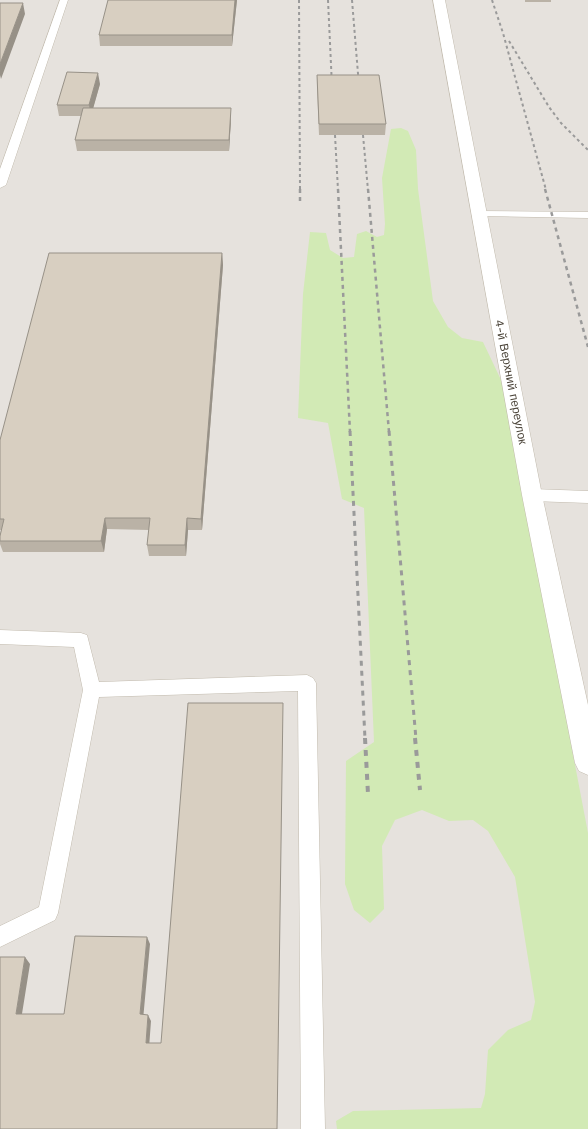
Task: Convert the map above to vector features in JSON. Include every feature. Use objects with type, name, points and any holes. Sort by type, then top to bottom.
[{"type":"street","name":"4-й Верхний переулок","points":[[439,0],[532,495],[588,763]]},
{"type":"lane","points":[[0,185],[64,0]]},
{"type":"lane","points":[[480,214],[588,215]]},
{"type":"lane","points":[[532,495],[588,497]]},
{"type":"lane","points":[[0,636],[81,640],[92,690],[48,913],[0,937]]},
{"type":"lane","points":[[92,690],[307,683],[313,1129]]},
{"type":"shaded area","points":[[0,0],[588,0],[588,1129],[0,1129]]},
{"type":"green space","points":[[401,128],[408,131],[416,150],[418,189],[433,301],[448,327],[462,338],[483,342],[502,382],[588,833],[588,1129],[337,1129],[336,1121],[353,1111],[481,1108],[485,1094],[488,1050],[508,1030],[531,1020],[535,1002],[515,877],[488,831],[473,820],[449,821],[422,810],[395,820],[382,846],[384,909],[370,923],[354,910],[345,884],[346,761],[374,742],[364,508],[342,499],[328,423],[298,418],[303,294],[310,232],[326,233],[330,250],[343,258],[354,257],[357,234],[366,231],[377,237],[384,235],[385,224],[382,178],[391,129]]},
{"type":"building","points":[[108,0],[235,0],[232,35],[99,35]]},
{"type":"building","points":[[0,3],[23,3],[0,64]]},
{"type":"building","points":[[67,72],[98,73],[89,105],[57,105]]},
{"type":"building","points":[[317,75],[379,75],[386,124],[319,124]]},
{"type":"building","points":[[83,108],[231,108],[229,140],[75,140]]},
{"type":"building","points":[[49,253],[222,253],[201,519],[187,518],[185,545],[147,545],[150,518],[105,518],[101,541],[0,541],[4,519],[0,519],[0,440]]},
{"type":"building","points":[[188,703],[283,703],[277,1129],[0,1129],[0,957],[25,957],[16,1014],[64,1014],[75,936],[147,937],[140,1014],[148,1015],[146,1043],[161,1043]]},
{"type":"railway","points":[[299,0],[300,190]]},
{"type":"railway","points":[[328,0],[332,86]]},
{"type":"railway","points":[[352,0],[359,86]]},
{"type":"railway","points":[[492,0],[503,33],[546,190]]},
{"type":"railway","points":[[509,41],[549,107],[561,123],[588,150]]},
{"type":"railway","points":[[335,135],[338,190]]},
{"type":"railway","points":[[363,135],[368,190]]},
{"type":"railway","points":[[338,189],[350,432]]},
{"type":"railway","points":[[368,189],[389,432]]},
{"type":"railway","points":[[545,189],[588,347]]},
{"type":"railway","points":[[300,190],[300,201]]},
{"type":"railway","points":[[350,431],[365,739]]},
{"type":"railway","points":[[389,431],[416,739]]},
{"type":"railway","points":[[365,738],[368,794]]},
{"type":"railway","points":[[415,738],[420,790]]}]
